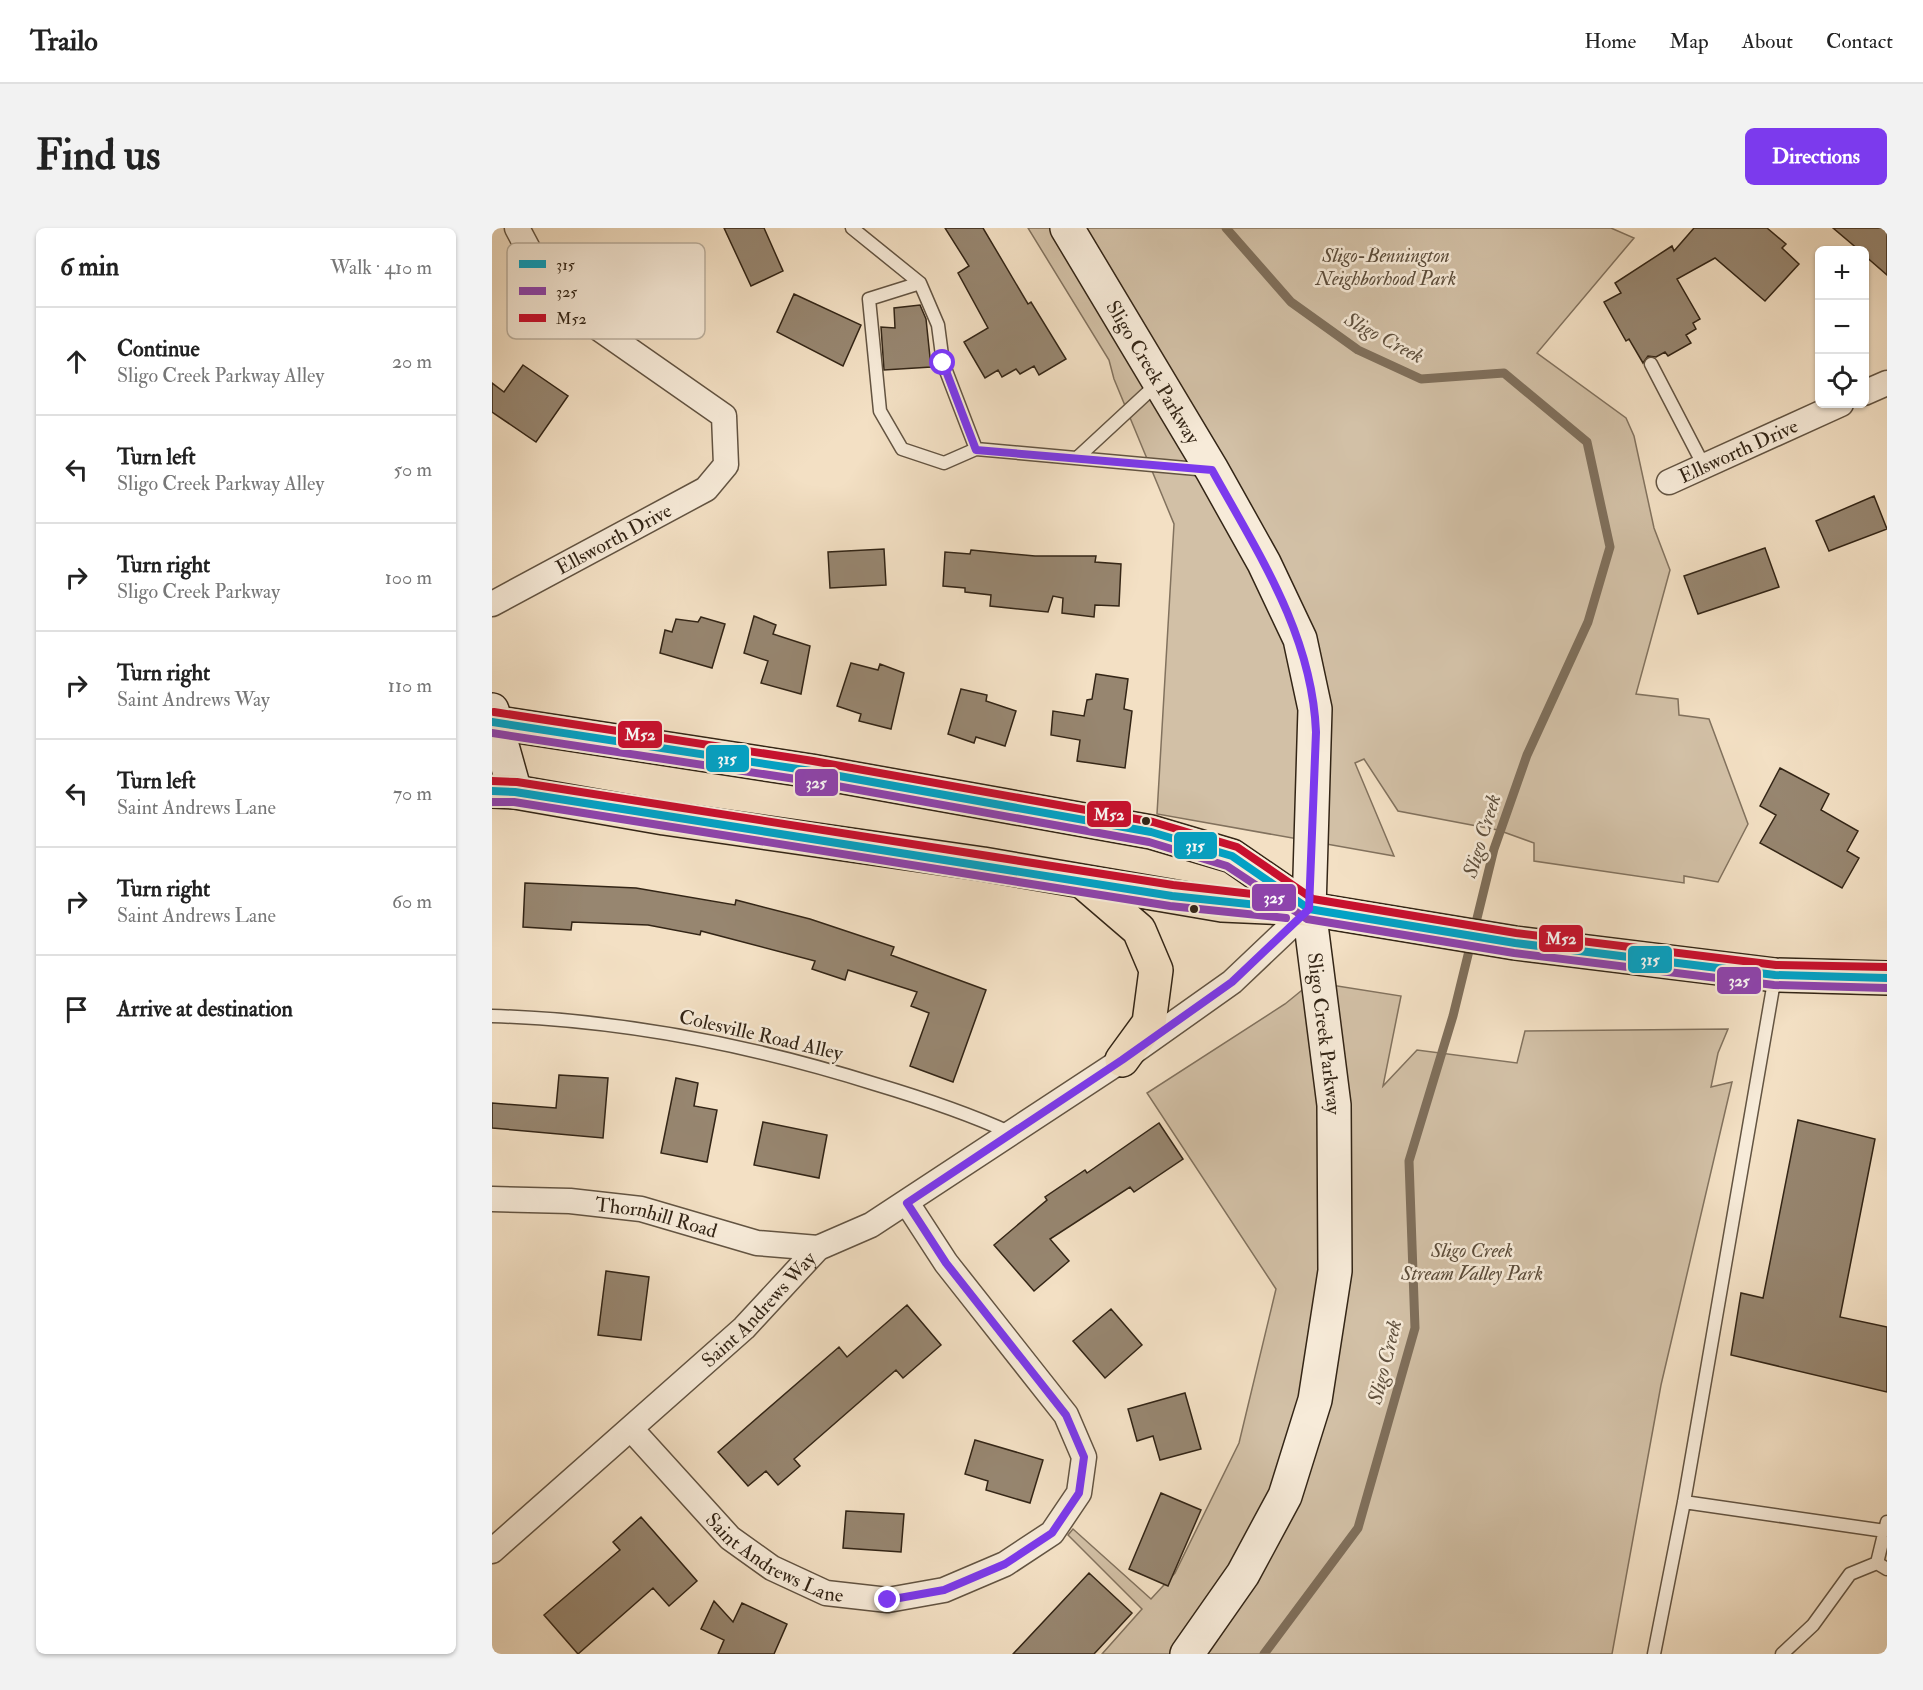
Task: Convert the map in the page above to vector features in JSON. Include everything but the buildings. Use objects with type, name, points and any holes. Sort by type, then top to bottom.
[{"type":"highway","points":[[493,718],[811,771],[1151,832],[1232,856],[1309,909]]},
{"type":"highway","points":[[504,791],[1222,904],[1309,909],[1515,943],[1775,975],[1887,978]]},
{"type":"highway","points":[[1081,880],[1139,930],[1156,970],[1149,1023],[1122,1060]]},
{"type":"street","name":"Ellsworth Drive","points":[[517,228],[525,243]]},
{"type":"street","name":"Sligo Creek Parkway","points":[[1067,228],[1212,470],[1264,563],[1300,639],[1315,709],[1309,909],[1334,1105],[1335,1271],[1315,1400],[1284,1496],[1243,1574],[1187,1654]]},
{"type":"street","name":"Ellsworth Drive","points":[[492,604],[706,489],[726,465],[724,416],[614,339]]},
{"type":"street","points":[[1869,391],[1887,382]]},
{"type":"street","name":"Ellsworth Drive","points":[[1669,482],[1832,408]]},
{"type":"street","points":[[493,718],[504,791]]},
{"type":"street","name":"Saint Andrews Way","points":[[492,1551],[632,1430],[744,1328],[818,1248],[871,1226],[1122,1060],[1232,982],[1309,909]]},
{"type":"street","name":"Thornhill Road","points":[[492,1199],[570,1201],[641,1209],[757,1243],[818,1248]]},
{"type":"street","name":"Saint Andrews Lane","points":[[632,1430],[730,1538],[772,1568],[826,1593],[888,1600],[944,1590],[1005,1564],[1052,1533],[1079,1493],[1084,1457],[1066,1415],[946,1263],[907,1203]]},
{"type":"lane","points":[[852,228],[920,283],[938,325],[943,363],[976,450]]},
{"type":"lane","points":[[920,283],[868,299],[880,411],[903,449],[944,463],[976,450],[1212,470]]},
{"type":"lane","points":[[1651,364],[1704,466]]},
{"type":"lane","points":[[1077,458],[1159,382]]},
{"type":"lane","points":[[1654,1654],[1684,1502],[1775,975]]},
{"type":"lane","name":"Colesville Road Alley","points":[[492,1016],[556,1018],[657,1031],[812,1064],[978,1117],[1012,1133]]},
{"type":"lane","points":[[1684,1502],[1886,1527],[1882,1566],[1850,1574],[1813,1625],[1782,1654]]},
{"type":"green space","name":"Sligo-Bennington Neighborhood Park","points":[[1028,228],[1611,228],[1634,238],[1537,353],[1626,418],[1634,436],[1654,528],[1670,570],[1636,694],[1678,699],[1679,715],[1709,719],[1748,824],[1718,882],[1684,876],[1684,883],[1534,861],[1534,843],[1498,830],[1398,811],[1364,759],[1355,763],[1394,856],[1157,814],[1174,524],[1114,379],[1109,360]]},
{"type":"green space","name":"Sligo Creek Stream Valley Park","points":[[1312,982],[1401,996],[1383,1086],[1417,1050],[1517,1063],[1525,1031],[1728,1029],[1718,1053],[1711,1087],[1732,1082],[1661,1385],[1612,1654],[1102,1654],[1142,1609],[1068,1535],[1073,1529],[1151,1599],[1175,1573],[1239,1443],[1276,1289],[1147,1093],[1285,1004]]},
{"type":"waterway","name":"Sligo Creek","points":[[1226,228],[1291,302],[1358,350],[1421,379],[1504,373],[1587,442],[1610,547],[1588,622],[1527,755],[1494,849],[1453,1016],[1409,1161],[1415,1328],[1358,1528],[1264,1654]]},
{"type":"transit line","name":"M52","points":[[494,712],[813,761],[1153,822],[1237,847],[1313,899],[1516,933],[1776,965],[1887,967]]},
{"type":"transit line","name":"315","points":[[492,722],[811,771],[1151,832],[1232,856],[1309,909],[1515,943],[1775,975],[1887,978]]},
{"type":"transit line","name":"325","points":[[492,733],[809,781],[1149,842],[1227,866],[1307,919],[1514,953],[1774,985],[1887,988]]},
{"type":"transit line","name":"M52","points":[[492,781],[517,782],[1173,885],[1288,898]]},
{"type":"transit line","name":"315","points":[[492,791],[515,792],[1172,896],[1287,908]]},
{"type":"transit line","name":"325","points":[[492,802],[514,802],[1170,906],[1286,918]]},
{"type":"route","points":[[888,1600],[944,1590],[1005,1564],[1052,1533],[1079,1493],[1084,1457],[1066,1415],[946,1263],[907,1203],[1122,1060],[1232,982],[1309,909],[1316,732],[1315,709],[1300,639],[1264,563],[1212,470],[976,450],[943,363]]}]
